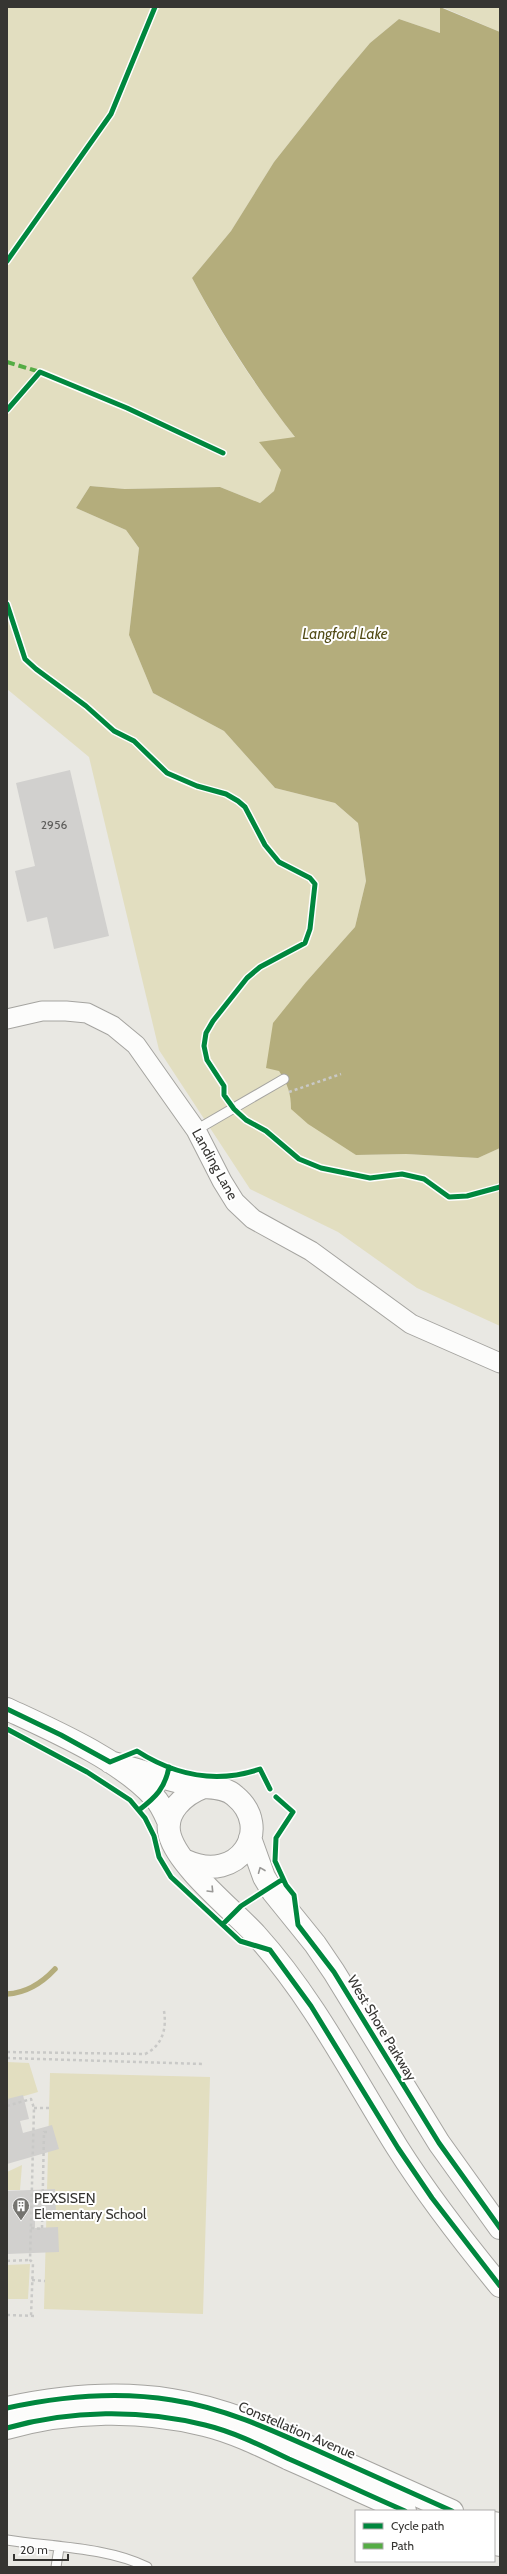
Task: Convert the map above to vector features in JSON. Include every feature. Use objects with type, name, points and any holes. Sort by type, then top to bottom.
[{"type":"main road","points":[[7,1709],[62,1734],[110,1762],[155,1798],[169,1823]]},
{"type":"main road","points":[[110,1762],[166,1780],[221,1789],[235,1795],[246,1807],[251,1822],[250,1838],[244,1852],[226,1865],[216,1868],[200,1868],[186,1861]]},
{"type":"main road","points":[[204,1787],[189,1792],[177,1804],[169,1823],[169,1834],[175,1849],[210,1889],[252,1931],[292,1978],[432,2198],[500,2286]]},
{"type":"main road","name":"West Shore Parkway","points":[[250,1838],[264,1877],[273,1892],[334,1972],[439,2143],[500,2228]]},
{"type":"main road","name":"Constellation Avenue","points":[[7,2408],[40,2401],[88,2395],[127,2395],[172,2400],[223,2412],[263,2426],[450,2510]]},
{"type":"main road","name":"Constellation Avenue","points":[[7,2428],[65,2416],[115,2414],[164,2417],[206,2425],[247,2440],[403,2510]]},
{"type":"street","name":"Landing Lane","points":[[7,1019],[42,1011],[66,1011],[87,1013],[113,1026],[136,1044],[196,1130],[235,1202],[253,1219],[311,1251],[411,1324],[500,1363]]},
{"type":"lane","points":[[196,1130],[284,1079]]},
{"type":"lane","points":[[7,2540],[107,2554],[136,2561],[147,2567]]},
{"type":"lane","points":[[56,2567],[59,2548]]},
{"type":"path","points":[[291,1092],[341,1074]]},
{"type":"path","points":[[267,1783],[278,1799]]},
{"type":"path","points":[[7,2052],[134,2056],[152,2051],[161,2040],[165,2027],[164,2011]]},
{"type":"path","points":[[48,2053],[48,2059]]},
{"type":"path","points":[[134,2056],[134,2062]]},
{"type":"path","points":[[7,2058],[204,2064]]},
{"type":"path","points":[[7,2106],[31,2099],[34,2108],[30,2260],[32,2263],[31,2316]]},
{"type":"path","points":[[34,2108],[50,2108]]},
{"type":"path","points":[[31,2228],[42,2229],[44,2132],[49,2132]]},
{"type":"path","points":[[7,2261],[30,2260]]},
{"type":"path","points":[[32,2280],[45,2281]]},
{"type":"path","points":[[7,2316],[37,2316]]},
{"type":"shaded area","points":[[7,7],[440,7],[440,33],[399,19],[370,43],[274,162],[231,231],[192,278],[215,320],[240,360],[266,399],[295,437],[274,491],[260,503],[220,487],[125,489],[90,486],[76,508],[126,530],[139,548],[129,635],[153,693],[224,731],[275,788],[335,803],[358,823],[366,881],[355,927],[306,982],[279,1071],[291,1091],[356,1155],[406,1154],[478,1158],[500,1148],[500,1326],[417,1288],[338,1232],[250,1189],[159,1050],[89,757],[7,689]]},
{"type":"shaded area","points":[[442,7],[500,7],[500,32]]},
{"type":"shaded area","points":[[7,2062],[29,2063],[38,2092],[7,2101]]},
{"type":"shaded area","points":[[50,2073],[210,2077],[203,2314],[44,2309]]},
{"type":"shaded area","points":[[22,2165],[20,2190],[7,2190],[7,2172]]},
{"type":"shaded area","points":[[30,2264],[28,2299],[7,2299],[7,2265]]},
{"type":"water","name":"Langford Lake","points":[[440,7],[500,32],[500,1148],[478,1158],[406,1154],[356,1155],[308,1124],[291,1109],[290,1094],[279,1071],[266,1068],[273,1023],[306,982],[355,927],[366,881],[358,823],[335,803],[275,788],[224,731],[153,693],[129,635],[139,548],[126,530],[76,508],[90,486],[125,489],[220,487],[260,503],[274,491],[281,470],[259,442],[295,437],[266,399],[240,359],[192,278],[231,231],[274,162],[370,43],[399,19],[440,33]]},
{"type":"building","points":[[70,770],[109,936],[54,949],[47,917],[27,922],[15,871],[35,866],[16,783]]},
{"type":"building","name":"PEXSISEṈ Elementary School","points":[[23,2095],[29,2119],[20,2121],[23,2133],[52,2125],[59,2149],[7,2164],[7,2099]]},
{"type":"building","name":"PEXSISEṈ Elementary School","points":[[55,2189],[56,2214],[35,2215],[35,2228],[58,2227],[59,2252],[7,2254],[7,2191]]},
{"type":"waterway","points":[[7,1994],[21,1992],[34,1986],[45,1979],[55,1969]]},
{"type":"marked path","points":[[7,362],[40,372]]},
{"type":"cycle path","points":[[7,261],[111,114],[155,7]]},
{"type":"cycle path","points":[[7,410],[40,372],[127,408],[223,453]]},
{"type":"cycle path","points":[[7,604],[25,659],[36,669],[86,706],[114,731],[134,741],[167,773],[197,786],[226,794],[238,801],[245,807],[265,845],[279,862],[310,878],[315,884],[310,929],[305,943],[260,967],[247,978],[213,1021],[206,1033],[204,1046],[207,1060],[224,1086],[224,1095],[234,1109],[246,1120],[266,1131],[299,1159],[321,1168],[370,1178],[402,1174],[424,1179],[449,1197],[467,1196],[500,1187]]},
{"type":"cycle path","points":[[7,1709],[61,1735],[110,1762]]},
{"type":"cycle path","points":[[7,1729],[87,1772],[130,1800],[145,1818],[154,1836],[159,1857],[171,1877],[240,1941],[270,1950],[311,2006],[398,2148],[432,2198],[500,2286]]},
{"type":"cycle path","points":[[110,1762],[137,1751],[166,1766],[181,1772],[197,1775],[228,1776],[244,1774],[260,1769],[270,1789]]},
{"type":"cycle path","points":[[139,1810],[159,1792],[165,1781],[169,1767]]},
{"type":"cycle path","points":[[276,1797],[293,1812],[276,1838],[275,1861],[286,1885],[294,1895],[298,1925],[334,1972],[439,2143],[500,2228]]},
{"type":"cycle path","points":[[223,1924],[241,1906],[283,1879]]},
{"type":"cycle path","points":[[7,2408],[48,2400],[110,2395],[151,2397],[192,2404],[230,2414],[249,2421],[450,2510]]},
{"type":"cycle path","points":[[7,2428],[31,2422],[80,2415],[131,2414],[181,2420],[205,2425],[237,2435],[403,2510]]},
{"type":"place","name":"PEXSISEṈ Elementary School","points":[[21,2221]]}]
